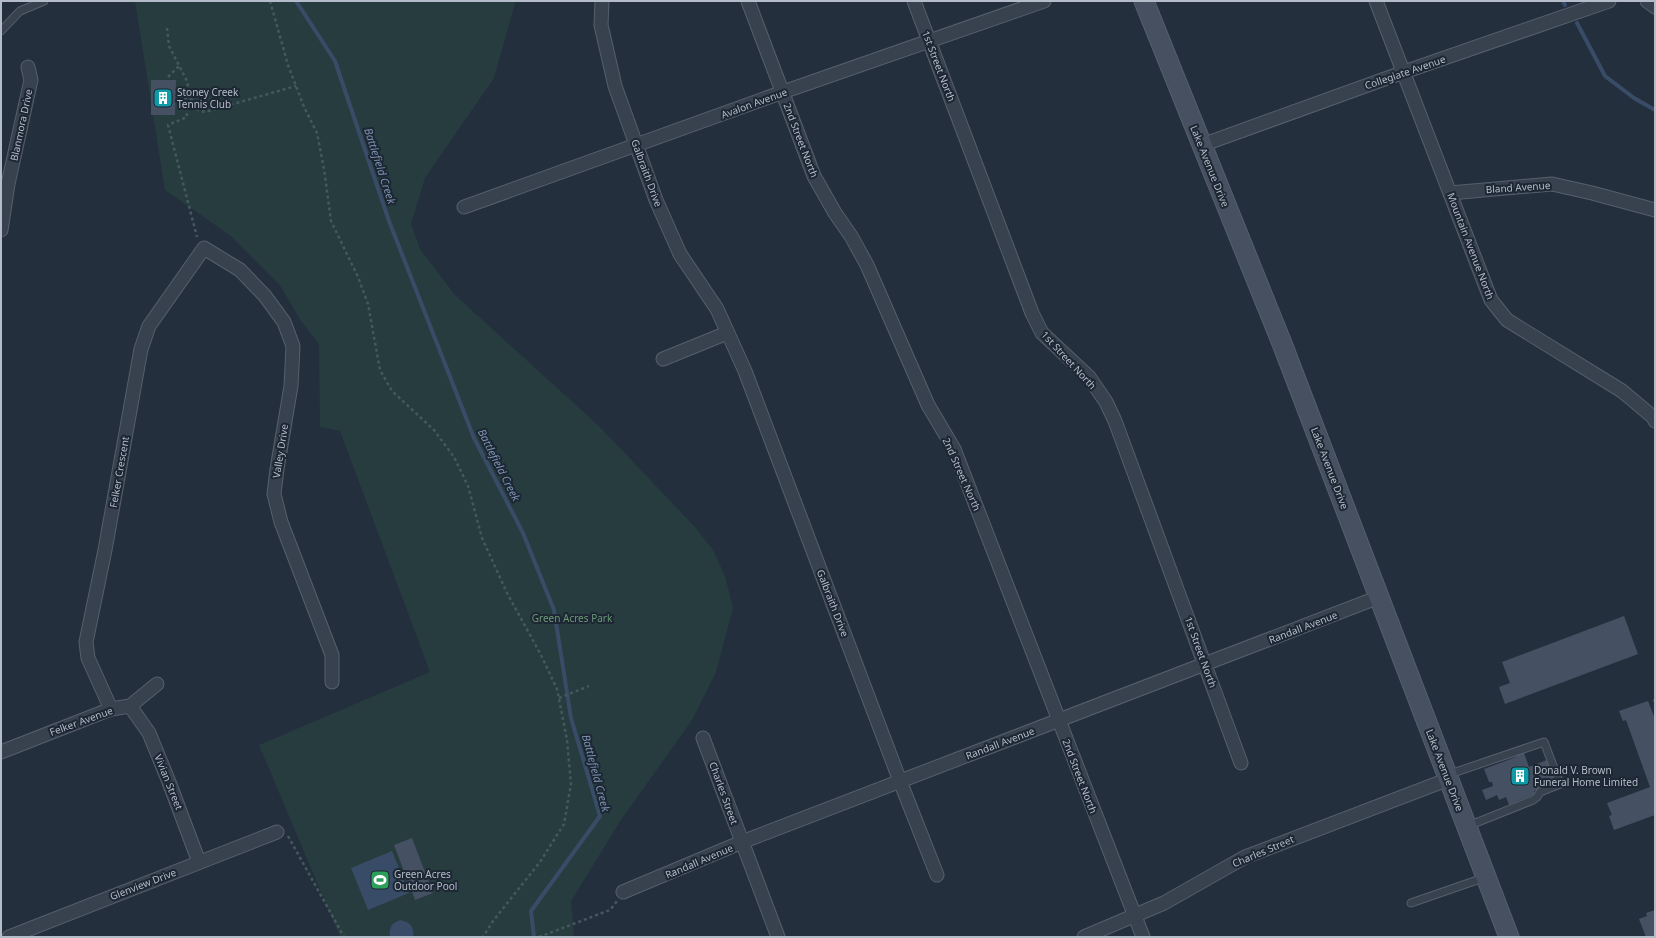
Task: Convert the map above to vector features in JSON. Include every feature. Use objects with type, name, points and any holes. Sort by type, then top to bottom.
[{"type":"street","name":"Galbraith Drive","points":[[602,1],[601,25],[613,79],[656,200],[680,254],[717,309],[745,371],[937,875]]},
{"type":"street","name":"2nd Street North","points":[[748,1],[814,176],[835,213],[868,265],[928,405],[954,450],[1143,937]]},
{"type":"street","name":"1st Street North","points":[[914,1],[1032,312],[1042,333],[1089,378],[1106,402],[1115,421],[1242,763]]},
{"type":"street","name":"Avalon Avenue","points":[[464,208],[783,92],[1044,1]]},
{"type":"street","name":"Lake Avenue Drive","points":[[1144,1],[1283,346],[1509,937]]},
{"type":"street","name":"Mountain Avenue North","points":[[1376,1],[1491,300],[1507,320],[1622,391],[1655,421]]},
{"type":"street","name":"Collegiate Avenue","points":[[1202,145],[1404,72],[1609,1]]},
{"type":"street","points":[[1647,1],[1655,7]]},
{"type":"street","name":"Blanmora Drive","points":[[1,230],[5,184],[30,80],[28,67]]},
{"type":"street","name":"Bland Avenue","points":[[1450,193],[1552,184],[1592,192],[1655,210]]},
{"type":"street","name":"Valley Drive","points":[[204,248],[240,270],[265,296],[284,322],[293,346],[291,386],[274,494],[281,522],[332,655],[332,682]]},
{"type":"street","name":"Felker Crescent","points":[[111,709],[88,658],[86,642],[105,550],[141,349],[149,326],[204,248]]},
{"type":"street","points":[[663,359],[727,333]]},
{"type":"street","name":"Randall Avenue","points":[[623,892],[742,842],[1379,598]]},
{"type":"street","points":[[130,706],[157,684]]},
{"type":"street","name":"Felker Avenue","points":[[1,752],[111,709],[130,706]]},
{"type":"street","name":"Vivian Street","points":[[130,706],[148,733],[169,782],[199,862]]},
{"type":"street","name":"Charles Street","points":[[703,738],[778,937]]},
{"type":"street","name":"Charles Street","points":[[1084,937],[1164,903],[1245,857],[1448,777]]},
{"type":"street","name":"Glenview Drive","points":[[9,937],[277,832]]},
{"type":"lane","points":[[1,31],[20,11],[44,1]]},
{"type":"lane","points":[[1448,777],[1544,742],[1560,784],[1540,792],[1533,800],[1467,827]]},
{"type":"lane","points":[[1411,903],[1486,877]]},
{"type":"path","points":[[270,1],[288,65],[304,107],[317,133],[324,169],[330,221],[358,277],[368,304],[380,370],[392,391],[434,430],[454,457],[468,486],[482,538],[507,593],[557,689],[568,740],[571,784],[564,824],[540,862],[493,921],[483,937]]},
{"type":"path","points":[[167,28],[169,46],[188,83],[186,98],[187,117],[168,125],[198,242],[204,248]]},
{"type":"path","points":[[168,77],[179,65]]},
{"type":"path","points":[[178,98],[192,100],[198,110],[205,112],[296,86]]},
{"type":"path","points":[[559,698],[589,686]]},
{"type":"path","points":[[277,832],[289,837],[344,937]]},
{"type":"path","points":[[539,937],[610,910],[623,892]]},
{"type":"green space","name":"Green Acres Park","points":[[135,1],[515,1],[494,78],[425,178],[411,224],[420,249],[455,295],[599,426],[694,526],[713,550],[725,576],[733,608],[716,672],[692,720],[621,820],[571,901],[574,937],[340,937],[259,745],[430,672],[340,431],[320,427],[319,344],[301,321],[280,285],[231,236],[165,190]]},
{"type":"water","name":"Green Acres Outdoor Pool","points":[[392,851],[409,893],[368,910],[351,868]]},
{"type":"water","points":[[400,920],[407,922],[411,926],[413,930],[413,937],[390,937],[391,926]]},
{"type":"building","name":"Stoney Creek Tennis Club","points":[[151,80],[176,80],[175,115],[151,115]]},
{"type":"building","points":[[1624,616],[1638,654],[1505,704],[1499,687],[1510,683],[1502,662]]},
{"type":"building","points":[[1648,701],[1655,719],[1655,815],[1614,830],[1609,816],[1612,815],[1607,803],[1650,787],[1626,720],[1623,721],[1619,711]]},
{"type":"building","name":"Donald V. Brown Funeral Home Limited","points":[[1520,751],[1521,754],[1524,753],[1529,767],[1547,760],[1556,782],[1534,791],[1535,794],[1509,805],[1506,797],[1499,800],[1497,795],[1486,800],[1482,790],[1493,786],[1492,782],[1489,782],[1484,769],[1516,757],[1514,753]]},
{"type":"building","points":[[412,838],[433,893],[415,900],[394,845]]},
{"type":"building","points":[[1655,910],[1655,937],[1646,937],[1639,919],[1647,916],[1646,913]]},
{"type":"waterway","name":"Battlefield Creek","points":[[296,1],[335,61],[389,221],[474,438],[523,533],[554,610],[571,718],[600,816],[531,911],[534,937]]},
{"type":"waterway","points":[[1563,1],[1565,5]]},
{"type":"waterway","points":[[1577,23],[1605,76],[1634,98],[1655,110]]},
{"type":"place","name":"Stoney Creek Tennis Club","points":[[163,98]]},
{"type":"place","name":"Donald V. Brown Funeral Home Limited","points":[[1520,776]]},
{"type":"place","name":"Green Acres Outdoor Pool","points":[[380,880]]}]
